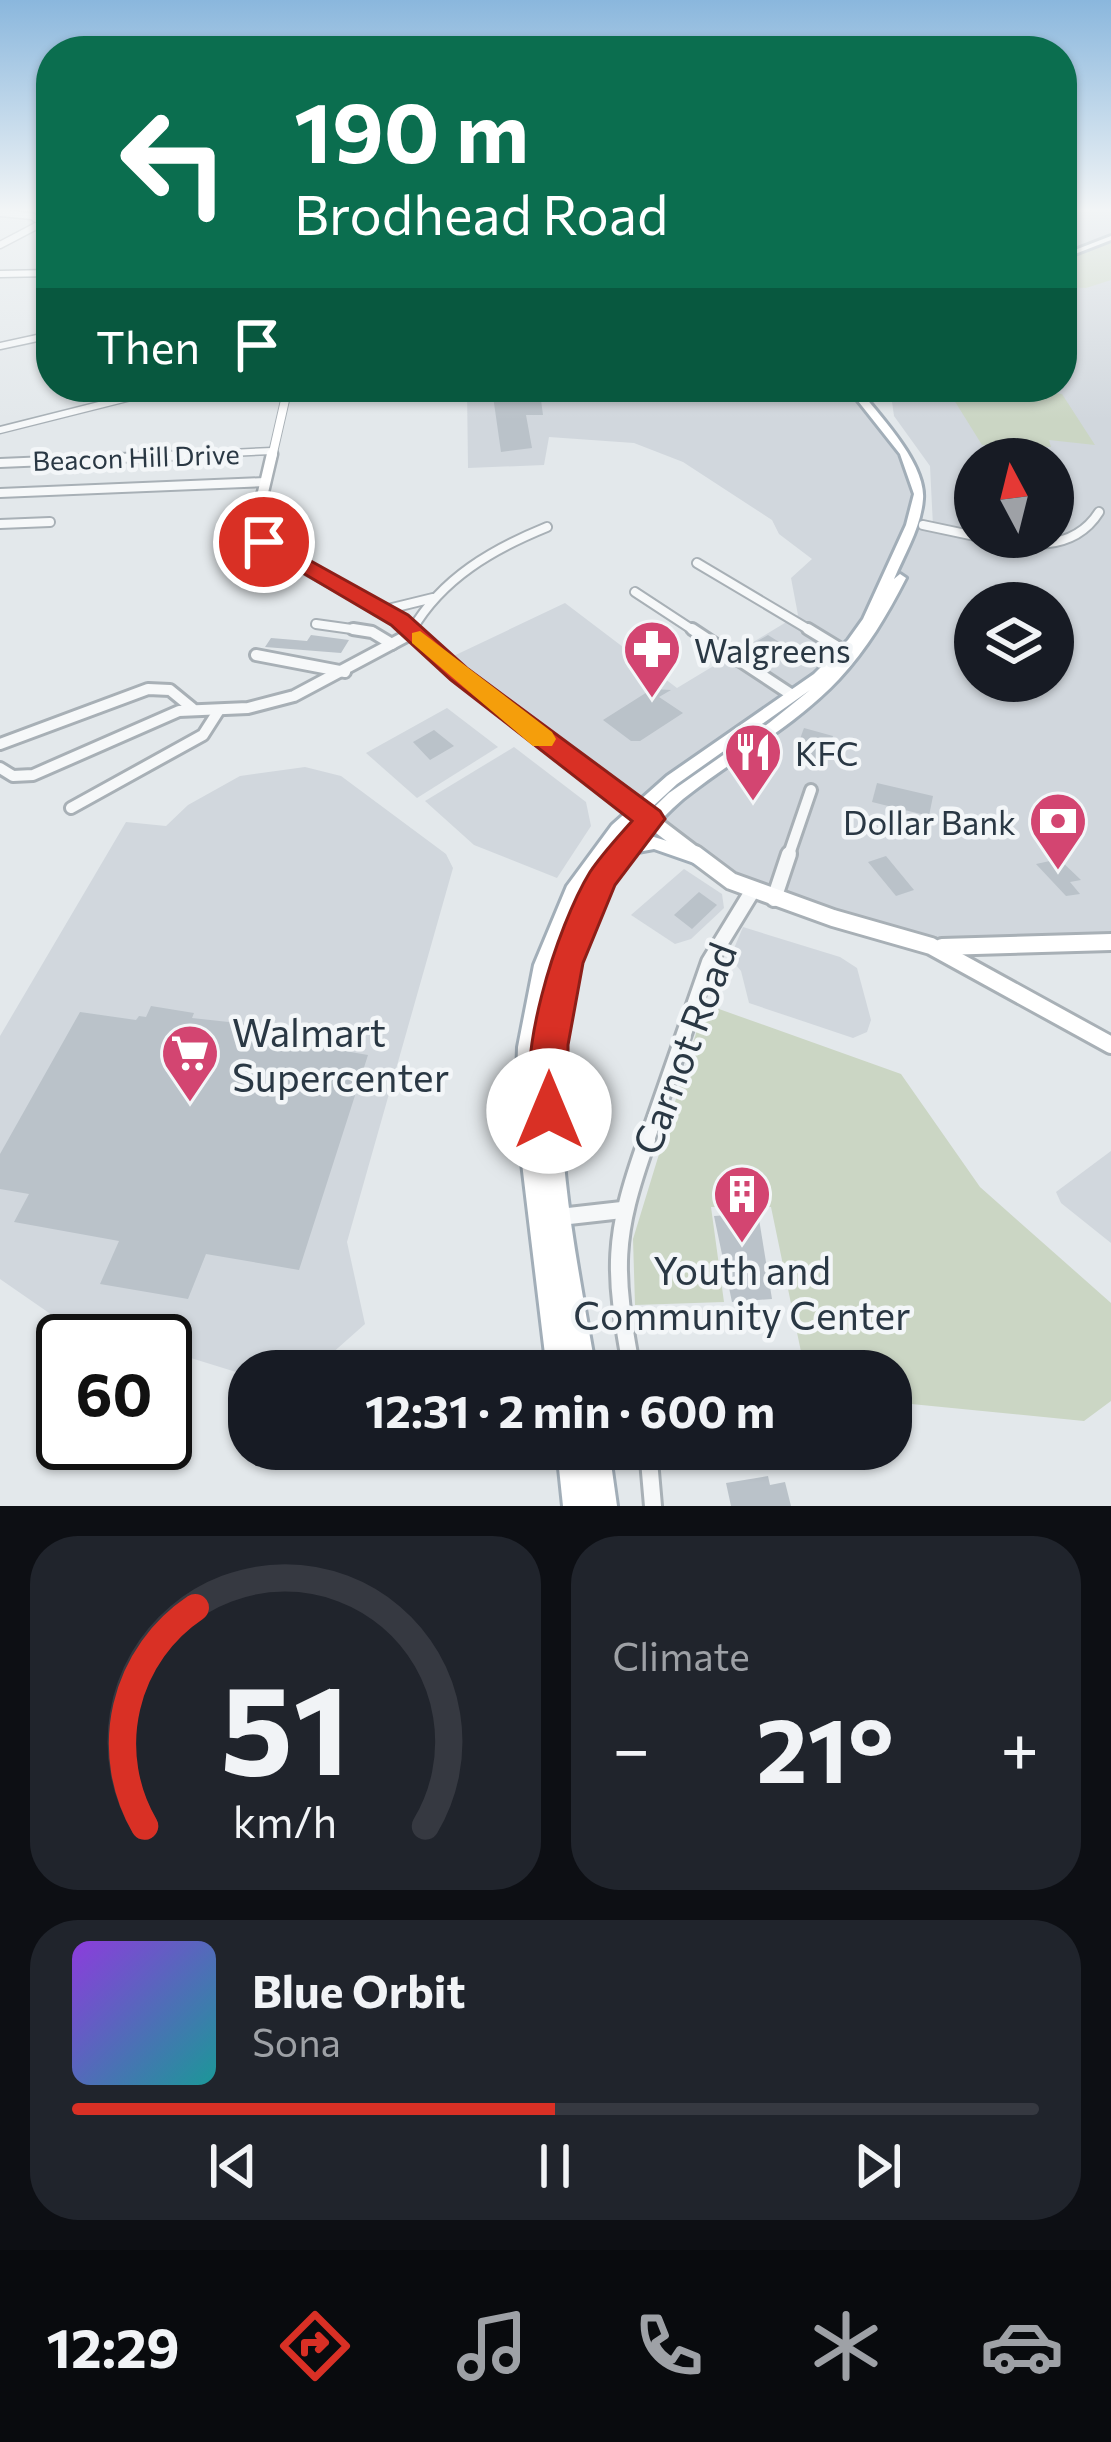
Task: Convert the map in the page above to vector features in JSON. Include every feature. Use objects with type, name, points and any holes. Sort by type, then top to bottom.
[{"type":"main road","points":[[284,402],[256,522],[271,549],[384,610],[700,858],[753,890],[932,946],[1001,980],[1111,1046]]},
{"type":"main road","points":[[579,1350],[525,1090],[536,994],[551,941],[573,891],[603,846],[850,654],[914,521],[919,497],[909,461],[866,402]]},
{"type":"main road","points":[[558,1350],[549,1111],[554,1017],[577,931],[602,879],[644,814],[809,700],[878,625],[923,525],[928,494],[922,469],[867,402]]},
{"type":"main road","points":[[623,849],[654,843],[700,858]]},
{"type":"main road","points":[[932,946],[995,949],[1111,943]]},
{"type":"main road","points":[[573,1470],[577,1506]]},
{"type":"main road","points":[[599,1470],[603,1506]]},
{"type":"street","points":[[0,348],[36,342]]},
{"type":"street","name":"Beacon Hill Drive","points":[[0,430],[111,402]]},
{"type":"street","name":"Beacon Hill Drive","points":[[0,463],[272,451]]},
{"type":"street","points":[[0,493],[265,482]]},
{"type":"street","points":[[1074,533],[1096,521],[1099,512]]},
{"type":"street","points":[[0,524],[50,522]]},
{"type":"street","points":[[923,525],[954,532]]},
{"type":"street","points":[[0,768],[13,776],[33,775],[192,709],[219,710],[283,700],[345,672],[412,631],[437,596],[492,554],[548,527]]},
{"type":"street","points":[[697,563],[850,654]]},
{"type":"street","points":[[635,592],[792,695]]},
{"type":"street","points":[[384,610],[437,596]]},
{"type":"street","points":[[316,624],[372,632],[392,644]]},
{"type":"street","points":[[256,655],[345,672]]},
{"type":"street","points":[[0,744],[148,689],[170,690],[192,709]]},
{"type":"street","points":[[71,808],[202,735],[219,710]]},
{"type":"street","points":[[774,899],[811,790]]},
{"type":"street","name":"Carnot Road","points":[[628,1350],[615,1282],[622,1210],[709,962],[753,890]]},
{"type":"street","points":[[550,1219],[622,1210]]},
{"type":"street","points":[[650,1470],[653,1506]]},
{"type":"shaded area","points":[[1077,279],[1111,279],[1111,942],[931,946],[753,890],[445,660],[565,603],[677,688],[798,615],[791,578],[812,559],[779,534],[772,520],[683,462],[634,443],[549,437],[544,465],[468,468],[467,402],[857,402],[904,463],[912,493],[909,508],[917,511],[914,521],[933,526],[930,466],[894,416],[892,402],[1077,402]]},
{"type":"shaded area","points":[[447,708],[498,747],[417,798],[366,753]]},
{"type":"shaded area","points":[[514,747],[586,802],[591,826],[557,878],[474,845],[425,801]]},
{"type":"shaded area","points":[[305,767],[341,776],[446,854],[453,868],[347,1242],[365,1324],[336,1350],[228,1350],[228,1370],[192,1358],[192,1314],[51,1314],[0,1279],[0,1036],[126,822],[166,826],[188,805],[240,776]]},
{"type":"shaded area","points":[[684,869],[722,894],[724,908],[691,939],[675,944],[631,915]]},
{"type":"shaded area","points":[[743,927],[840,957],[857,968],[871,1020],[867,1032],[853,1038],[749,1003],[741,971],[730,958]]},
{"type":"shaded area","points":[[1111,1151],[1111,1243],[1061,1203],[1056,1192]]},
{"type":"green space","points":[[1077,279],[1111,279],[1111,280],[1077,288]]},
{"type":"green space","points":[[955,402],[1067,402],[1095,445],[1074,443],[1074,438],[978,438]]},
{"type":"green space","points":[[705,1004],[901,1074],[980,1187],[1111,1303],[1111,1401],[1084,1421],[912,1404],[912,1350],[801,1350],[771,1207],[711,1207],[724,1302],[635,1305],[633,1239]]},
{"type":"building","points":[[494,402],[541,402],[543,415],[526,415],[532,448],[501,452]]},
{"type":"building","points":[[311,635],[349,640],[341,653],[265,647],[271,638],[307,641]]},
{"type":"building","points":[[768,635],[790,649],[763,664],[742,650]]},
{"type":"building","name":"Walgreens","points":[[652,689],[671,690],[659,697],[683,713],[640,741],[631,741],[603,720]]},
{"type":"building","points":[[804,728],[833,736],[824,763],[794,755]]},
{"type":"building","points":[[434,730],[454,746],[430,760],[413,742]]},
{"type":"building","points":[[877,783],[933,796],[929,816],[872,802]]},
{"type":"building","points":[[886,856],[914,890],[896,896],[868,862]]},
{"type":"building","name":"Dollar Bank","points":[[1059,859],[1081,880],[1070,882],[1080,894],[1066,896],[1036,864]]},
{"type":"building","points":[[699,892],[717,905],[692,929],[674,915]]},
{"type":"building","name":"Walmart Supercenter","points":[[151,1006],[194,1013],[192,1018],[338,1034],[333,1049],[368,1055],[299,1270],[206,1254],[188,1299],[100,1284],[119,1241],[14,1222],[29,1194],[0,1189],[0,1154],[80,1012],[136,1020],[146,1017]]},
{"type":"building","name":"Youth and Community Center","points":[[758,1213],[772,1299],[732,1302],[714,1216]]},
{"type":"building","points":[[768,1476],[770,1485],[785,1482],[791,1506],[731,1506],[726,1483]]},
{"type":"slow traffic","points":[[420,638],[543,739]]},
{"type":"place","name":"Walgreens","points":[[652,700]]},
{"type":"place","name":"KFC","points":[[753,803]]},
{"type":"place","name":"Dollar Bank","points":[[1058,872]]},
{"type":"place","name":"Walmart Supercenter","points":[[190,1104]]},
{"type":"place","name":"Youth and Community Center","points":[[742,1245]]},
{"type":"route","points":[[264,542],[399,620],[460,674],[650,819],[602,879],[577,931],[554,1017],[549,1111]]}]
